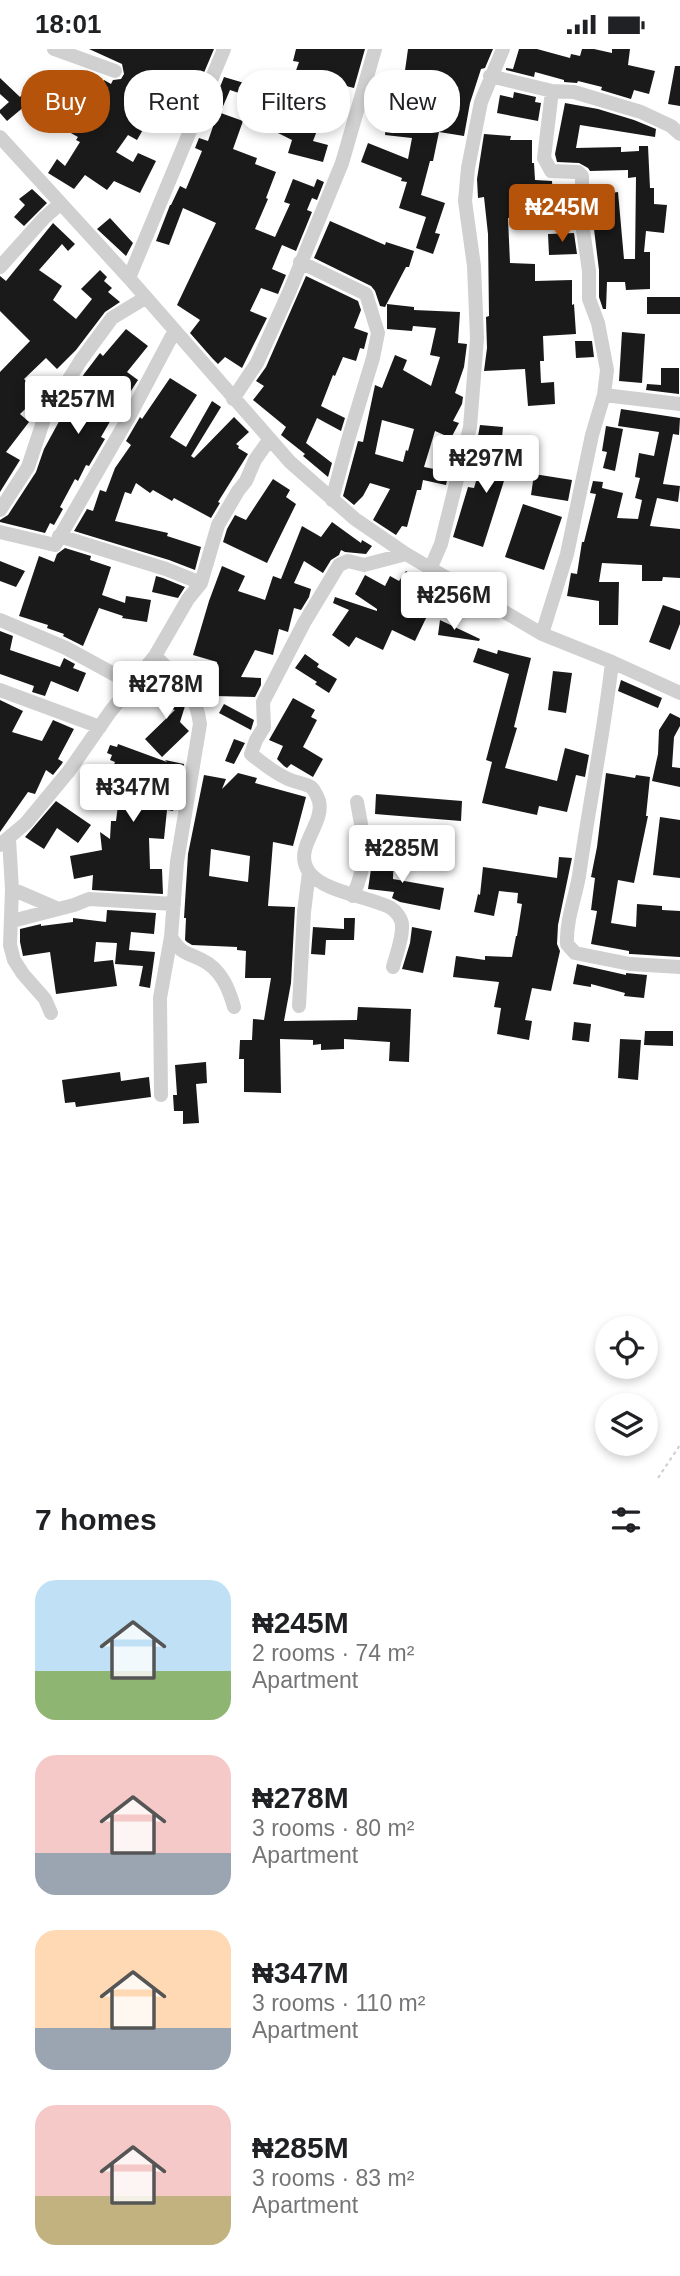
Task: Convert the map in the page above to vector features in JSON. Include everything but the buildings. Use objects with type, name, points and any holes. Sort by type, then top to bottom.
[{"type":"street","points":[[54,49],[115,71]]},
{"type":"street","points":[[129,278],[225,49]]},
{"type":"street","points":[[233,399],[257,363],[342,163],[375,49]]},
{"type":"street","points":[[431,567],[441,544],[470,427],[477,338],[473,255],[465,201],[475,125],[490,76],[503,49]]},
{"type":"street","points":[[490,76],[552,91],[574,92],[641,112],[671,126],[680,134]]},
{"type":"street","points":[[542,634],[567,554],[604,395],[607,370],[598,323],[589,299],[589,271],[582,223],[582,176],[578,172],[551,171],[544,158],[552,91]]},
{"type":"street","points":[[0,137],[129,278],[290,462],[355,519],[406,554],[542,634],[680,693]]},
{"type":"street","points":[[0,267],[60,204]]},
{"type":"street","points":[[300,262],[366,294],[378,333],[332,500]]},
{"type":"street","points":[[0,510],[28,467],[44,419],[81,360],[112,318],[145,298]]},
{"type":"street","points":[[0,532],[55,545],[174,332]]},
{"type":"street","points":[[604,395],[680,404]]},
{"type":"street","points":[[51,1013],[45,999],[14,960],[10,945],[12,889],[4,842],[26,823],[69,771],[155,656],[188,599],[201,583],[218,525],[269,439]]},
{"type":"street","points":[[59,536],[166,569],[201,583]]},
{"type":"street","points":[[393,967],[402,927],[400,918],[392,909],[327,886],[309,872],[304,860],[304,849],[318,817],[320,806],[317,795],[311,786],[284,777],[251,754],[264,727],[263,702],[304,623],[339,565],[348,561],[363,565],[406,554]]},
{"type":"street","points":[[0,620],[66,648],[132,684]]},
{"type":"street","points":[[155,656],[193,696],[200,724],[177,862],[171,937],[160,998],[161,1095]]},
{"type":"street","points":[[612,662],[606,717],[577,888],[566,931],[567,944],[575,953],[630,964],[680,967]]},
{"type":"street","points":[[0,690],[100,727]]},
{"type":"street","points":[[353,896],[362,876],[365,844],[357,802]]},
{"type":"street","points":[[299,1006],[309,872]]},
{"type":"street","points":[[12,889],[56,908]]},
{"type":"street","points":[[12,921],[98,898],[174,904]]},
{"type":"street","points":[[171,937],[179,951],[203,961],[219,975],[228,987],[234,1007]]},
{"type":"path","points":[[658,1478],[680,1445]]}]
